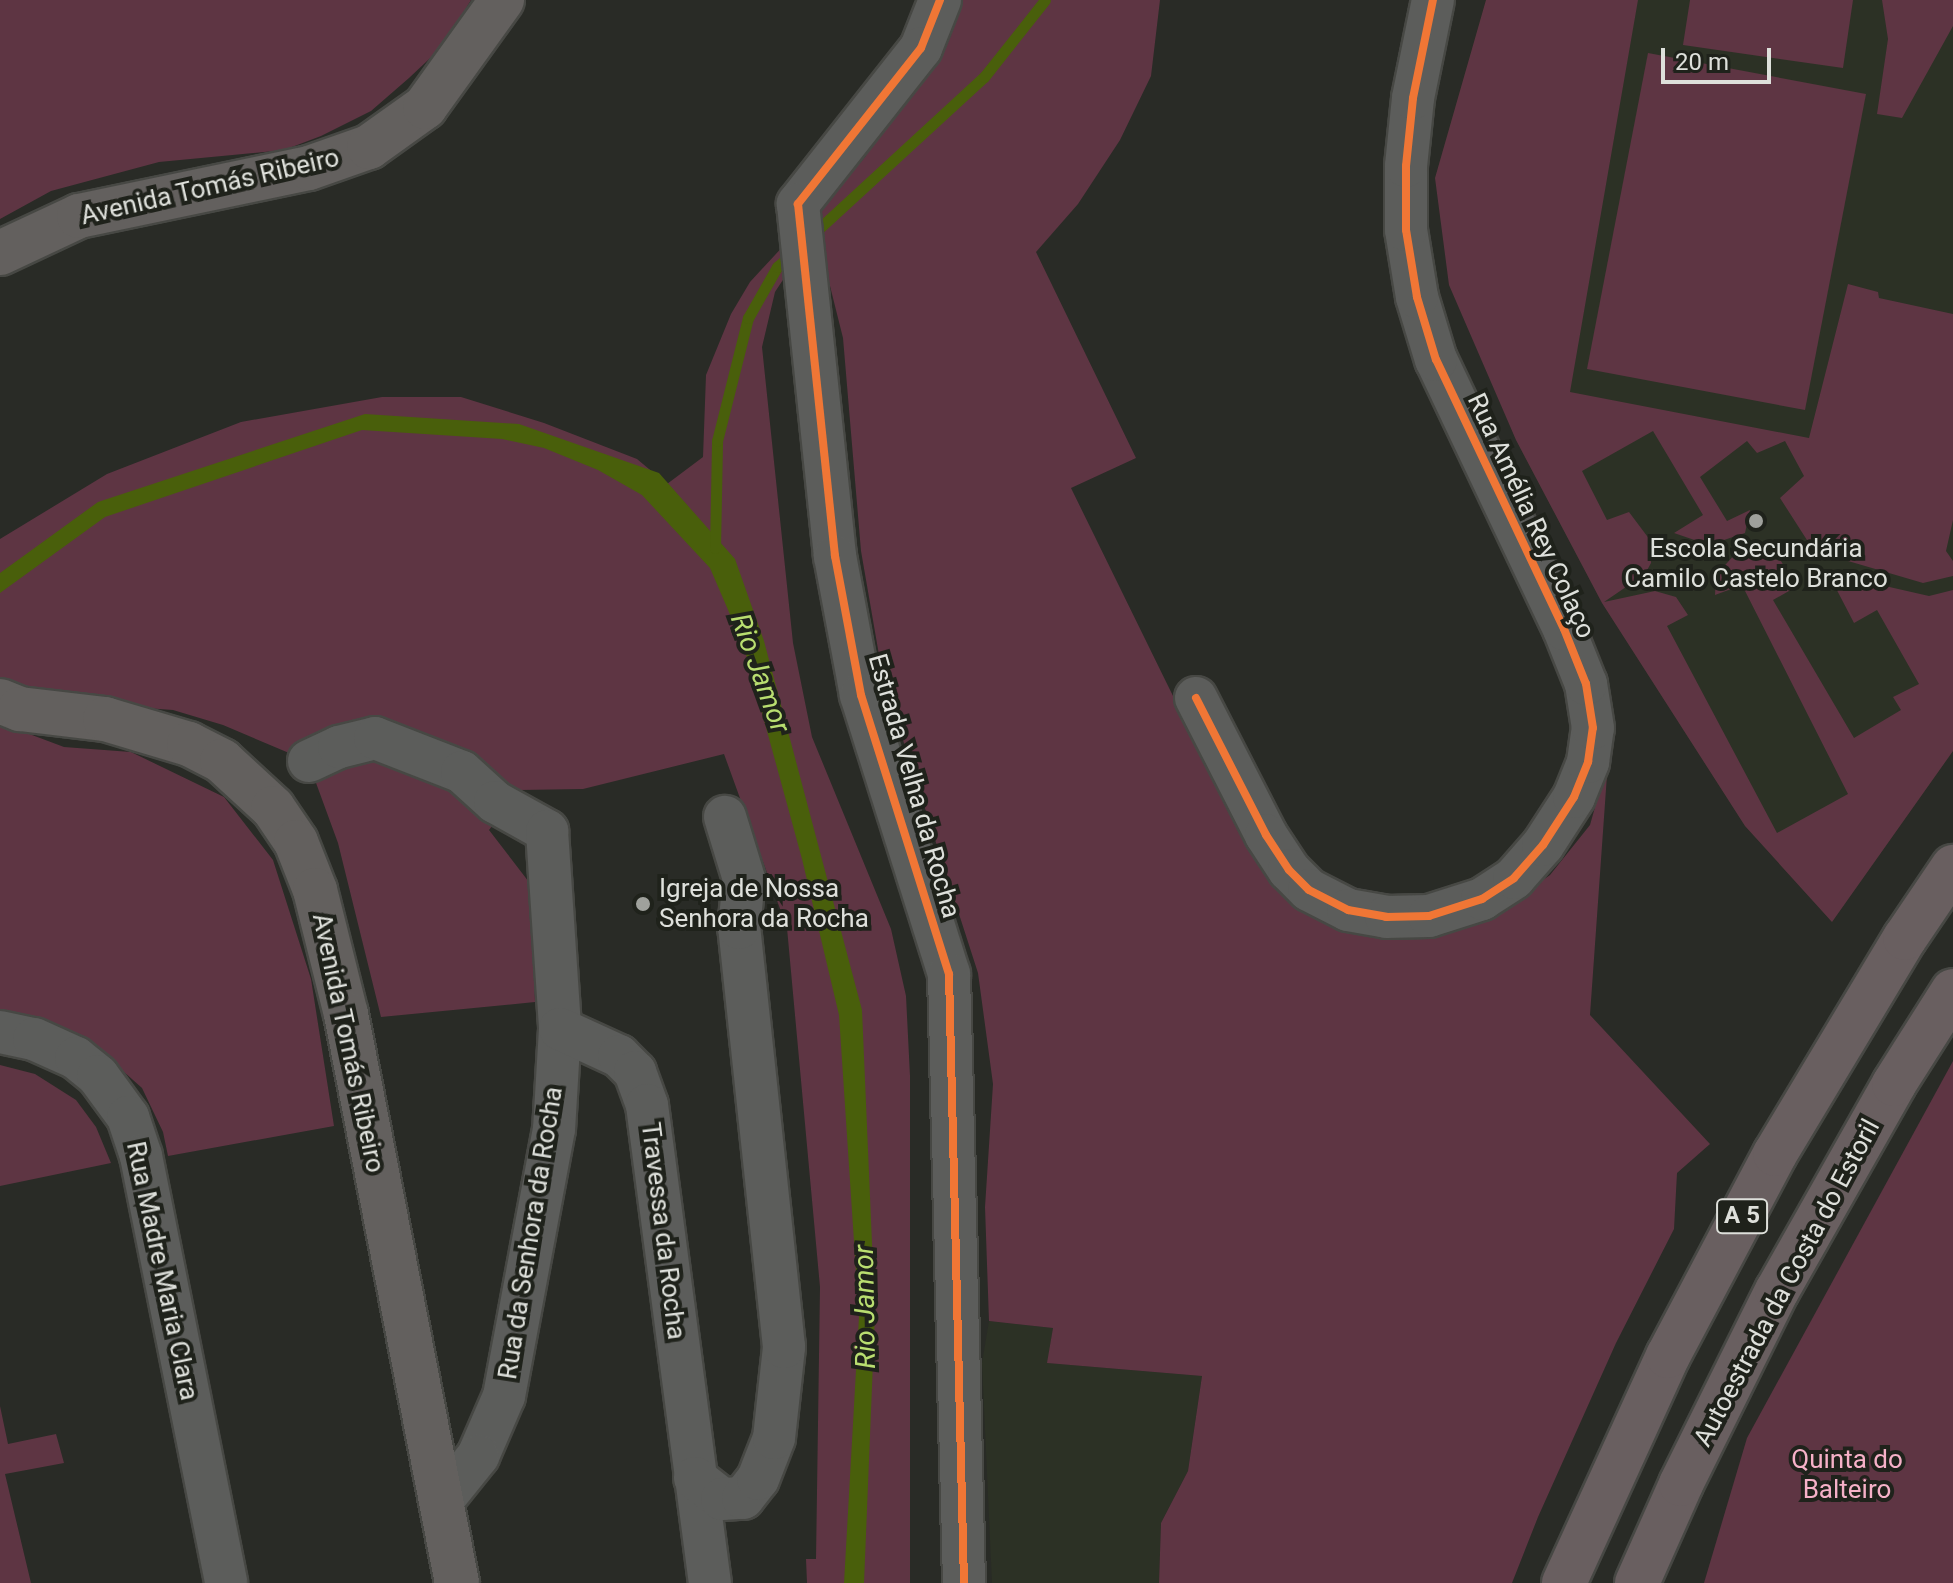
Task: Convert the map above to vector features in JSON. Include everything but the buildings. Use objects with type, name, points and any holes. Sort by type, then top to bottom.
[{"type":"highway","name":"A 5","points":[[1564,1583],[1668,1356],[1775,1154],[1905,938],[1953,867]]},
{"type":"highway","name":"Autoestrada da Costa do Estoril","points":[[1637,1583],[1681,1484],[1777,1291],[1894,1084],[1953,991]]},
{"type":"street","name":"Avenida Tomás Ribeiro","points":[[0,253],[79,216],[309,168],[369,147],[425,107],[502,0]]},
{"type":"street","name":"Estrada Velha da Rocha","points":[[940,0],[921,48],[798,204],[835,556],[861,695],[949,974],[964,1583]]},
{"type":"street","name":"Rua Amélia Rey Colaço","points":[[1196,698],[1266,835],[1289,870],[1309,890],[1348,910],[1386,917],[1429,916],[1482,899],[1514,878],[1543,845],[1574,797],[1588,762],[1593,728],[1586,684],[1564,629],[1436,360],[1417,297],[1406,230],[1406,166],[1413,98],[1433,0]]},
{"type":"street","name":"Avenida Tomás Ribeiro","points":[[0,701],[20,709],[105,719],[189,744],[222,761],[243,780],[273,808],[296,842],[315,890],[346,1014],[457,1583]]},
{"type":"street","name":"Rua da Senhora da Rocha","points":[[309,761],[339,747],[375,738],[462,772],[495,802],[547,831],[560,1029],[554,1129],[504,1396],[478,1456],[441,1502]]},
{"type":"street","points":[[695,1478],[722,1499],[743,1498],[758,1479],[774,1438],[784,1347],[739,928],[744,879],[725,817]]},
{"type":"street","name":"Travessa da Rocha","points":[[560,1029],[619,1056],[635,1072],[647,1105],[695,1478]]},
{"type":"street","name":"Rua Madre Maria Clara","points":[[0,1032],[34,1039],[76,1058],[98,1076],[128,1117],[141,1156],[226,1583]]},
{"type":"street","points":[[695,1478],[710,1583]]},
{"type":"shaded area","name":"Escola Secundária Camilo Castelo Branco","points":[[1486,0],[1953,0],[1953,751],[1832,922],[1745,826],[1602,603],[1516,440],[1497,393],[1435,178]]},
{"type":"shaded area","points":[[989,1321],[1053,1328],[1048,1363],[1202,1376],[1188,1471],[1161,1523],[1159,1583],[992,1583],[982,1363]]},
{"type":"green space","points":[[0,0],[471,0],[443,46],[409,78],[371,111],[321,136],[284,150],[159,162],[51,191],[0,219]]},
{"type":"green space","points":[[957,0],[1160,0],[1151,76],[1120,140],[1078,204],[1036,252],[1136,458],[1071,488],[1250,853],[1277,885],[1492,916],[1550,875],[1590,825],[1608,761],[1590,1015],[1710,1144],[1677,1173],[1674,1229],[1616,1343],[1512,1583],[1159,1583],[1161,1523],[1188,1471],[1202,1376],[1047,1363],[1053,1328],[989,1321],[985,1207],[993,1084],[978,973],[883,678],[861,551],[843,338],[813,218],[865,157],[944,33]]},
{"type":"green space","points":[[1486,0],[1638,0],[1570,392],[1809,438],[1848,284],[1878,292],[1879,298],[1953,314],[1953,520],[1946,551],[1953,561],[1953,576],[1923,583],[1814,551],[1780,498],[1804,476],[1785,441],[1757,453],[1747,441],[1700,477],[1727,521],[1750,510],[1745,533],[1709,545],[1674,533],[1703,515],[1653,431],[1582,471],[1607,520],[1629,512],[1650,540],[1651,563],[1645,574],[1604,602],[1655,591],[1676,597],[1688,615],[1667,626],[1777,833],[1848,794],[1742,585],[1715,595],[1716,575],[1738,551],[1781,561],[1796,587],[1773,600],[1854,738],[1901,710],[1893,697],[1919,684],[1877,610],[1854,623],[1828,573],[1929,596],[1953,590],[1953,751],[1832,922],[1745,826],[1602,603],[1516,440],[1449,285],[1435,178]]},
{"type":"green space","points":[[1690,0],[1853,0],[1843,68],[1683,45]]},
{"type":"green space","points":[[1882,0],[1953,0],[1953,26],[1902,118],[1877,114],[1888,39]]},
{"type":"green space","points":[[1648,53],[1866,94],[1805,410],[1587,369]]},
{"type":"green space","points":[[787,242],[794,263],[775,292],[762,347],[793,643],[812,737],[891,929],[906,996],[910,1076],[910,1583],[807,1583],[806,1559],[816,1559],[820,1287],[787,928],[724,754],[583,789],[520,790],[489,830],[532,886],[535,1002],[381,1017],[338,843],[308,761],[223,725],[173,710],[62,702],[0,685],[0,539],[107,474],[241,422],[382,397],[461,397],[544,423],[637,459],[667,484],[703,457],[706,375],[731,314],[750,282]]},
{"type":"green space","points":[[0,723],[64,747],[131,752],[224,797],[273,860],[311,979],[334,1126],[168,1156],[163,1132],[142,1088],[106,1056],[0,1019]]},
{"type":"green space","name":"Quinta do Balteiro","points":[[1953,1061],[1953,1583],[1704,1583],[1747,1438]]},
{"type":"green space","points":[[0,1065],[35,1074],[76,1100],[96,1127],[111,1163],[0,1186]]},
{"type":"green space","points":[[0,1406],[8,1444],[56,1434],[64,1463],[5,1474],[31,1583],[0,1583]]},
{"type":"water","name":"Rio Jamor","points":[[365,414],[519,424],[659,473],[735,559],[764,641],[862,1010],[875,1313],[864,1583],[844,1583],[859,1317],[839,1015],[802,859],[744,647],[710,568],[642,495],[598,470],[544,448],[502,439],[362,430],[105,517],[0,593],[0,573],[98,502]]},
{"type":"waterway","points":[[812,235],[984,77],[1045,0]]},
{"type":"waterway","points":[[715,548],[717,441],[748,318],[777,267],[794,252]]},
{"type":"cycle path","points":[[940,0],[921,48],[798,204],[835,556],[861,695],[949,974],[964,1583]]},
{"type":"cycle path","points":[[1196,698],[1266,835],[1289,870],[1309,890],[1348,910],[1386,917],[1429,916],[1482,899],[1514,878],[1543,845],[1574,797],[1588,762],[1593,728],[1586,684],[1564,629],[1436,360],[1417,297],[1406,230],[1406,166],[1413,98],[1433,0]]},
{"type":"place","name":"Escola Secundária Camilo Castelo Branco","points":[[1756,521]]},
{"type":"place","name":"Igreja de Nossa Senhora da Rocha","points":[[643,904]]}]
